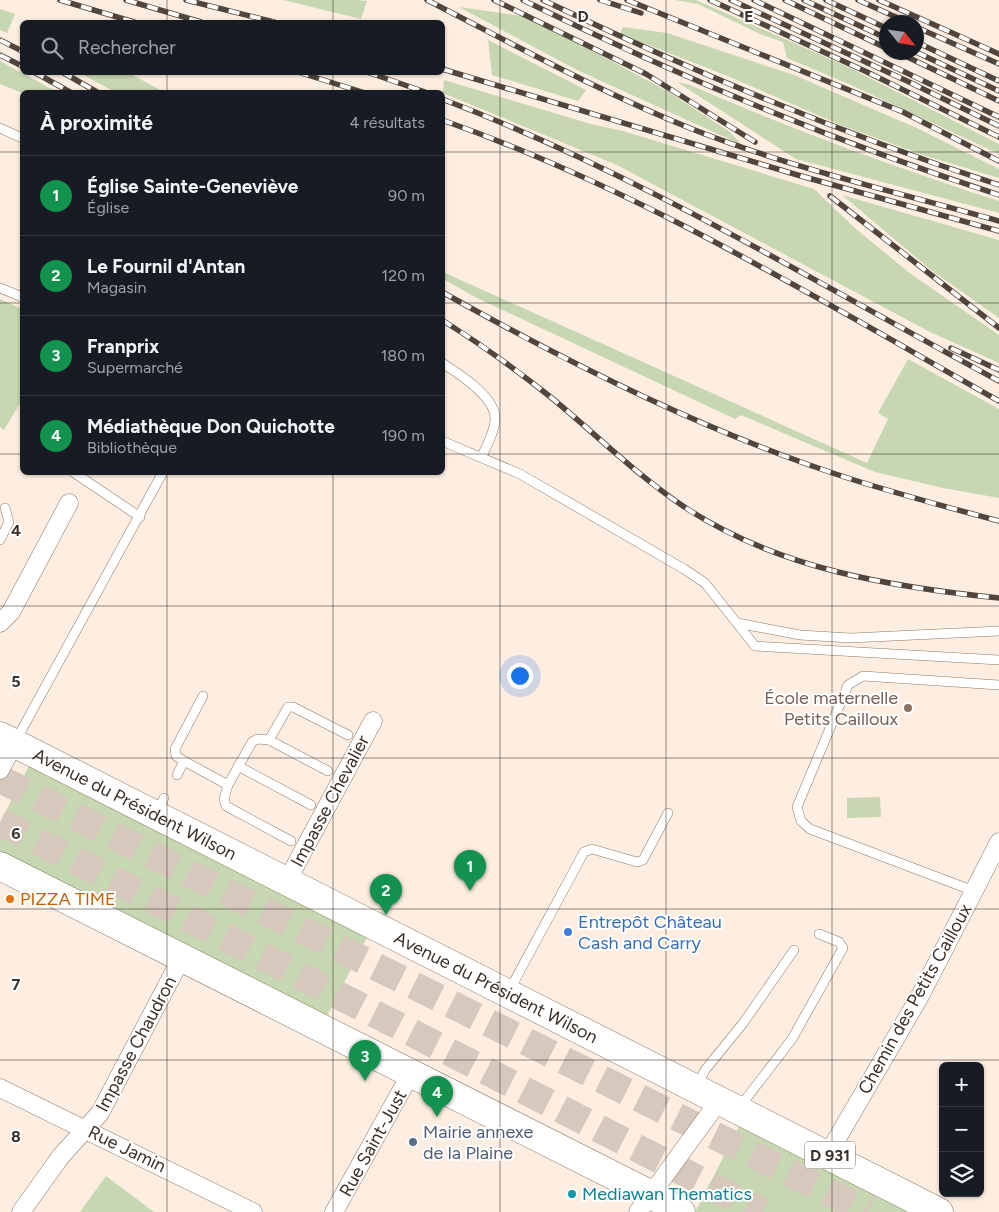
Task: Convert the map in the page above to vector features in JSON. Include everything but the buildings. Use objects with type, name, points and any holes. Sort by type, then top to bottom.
[{"type":"main road","name":"Avenue du Président Wilson","points":[[7,740],[160,806],[288,882],[828,1154],[939,1212]]},
{"type":"main road","points":[[0,866],[412,1073],[644,1203],[681,1212]]},
{"type":"street","points":[[0,623],[10,612],[69,504]]},
{"type":"street","name":"Impasse Chevalier","points":[[288,882],[373,721]]},
{"type":"street","points":[[0,770],[7,740]]},
{"type":"street","name":"Chemin des Petits Cailloux","points":[[828,1154],[920,996],[999,842]]},
{"type":"street","name":"Impasse Chaudron","points":[[22,1212],[62,1156],[87,1130],[100,1113],[182,957]]},
{"type":"street","name":"Rue Saint-Just","points":[[334,1212],[412,1073]]},
{"type":"street","name":"Rue Jamin","points":[[0,1088],[253,1212]]},
{"type":"street","points":[[644,1203],[718,1100]]},
{"type":"lane","points":[[0,128],[20,137]]},
{"type":"lane","points":[[0,288],[20,296]]},
{"type":"lane","points":[[445,365],[484,395],[492,407],[496,418],[482,456]]},
{"type":"lane","points":[[445,442],[482,456],[520,474],[684,569],[705,583],[755,646],[999,660]]},
{"type":"lane","points":[[80,475],[140,517]]},
{"type":"lane","points":[[7,740],[140,517],[161,475]]},
{"type":"lane","points":[[0,540],[9,522],[5,508]]},
{"type":"lane","points":[[737,623],[800,635],[851,638],[999,631]]},
{"type":"lane","points":[[974,891],[810,829],[801,821],[797,807],[848,685],[863,676],[999,685]]},
{"type":"lane","points":[[203,696],[176,749],[176,756],[228,785]]},
{"type":"lane","points":[[269,740],[288,707],[293,707],[348,736]]},
{"type":"lane","points":[[291,840],[226,806],[224,799],[228,785],[238,766],[252,742],[257,739],[269,740],[328,771]]},
{"type":"lane","points":[[177,775],[184,760]]},
{"type":"lane","points":[[238,766],[311,805]]},
{"type":"lane","points":[[508,993],[584,852],[592,849],[638,862],[643,860],[668,813]]},
{"type":"lane","points":[[794,950],[744,1022],[705,1070],[718,1100],[792,1039],[843,948],[839,942],[819,934]]},
{"type":"green space","points":[[283,0],[356,0],[367,1],[361,19]]},
{"type":"green space","points":[[675,0],[696,0],[848,67],[999,144],[999,154],[851,85],[787,58],[783,42],[760,34],[698,4]]},
{"type":"green space","points":[[459,7],[530,17],[667,91],[730,132],[742,145],[577,70]]},
{"type":"green space","points":[[0,9],[15,14],[7,33],[0,30]]},
{"type":"green space","points":[[623,27],[667,33],[794,75],[919,129],[999,169],[999,178],[923,155],[843,126],[725,75],[620,34]]},
{"type":"green space","points":[[488,40],[586,90],[578,101],[492,75]]},
{"type":"green space","points":[[0,61],[20,72],[20,75],[26,75],[53,90],[20,90],[20,92],[0,84]]},
{"type":"green space","points":[[84,75],[133,75],[160,90],[111,90]]},
{"type":"green space","points":[[444,80],[591,124],[623,131],[814,189],[856,229],[911,274],[999,335],[999,363],[930,332],[617,165],[445,94],[445,90],[443,90]]},
{"type":"green space","points":[[677,82],[690,85],[843,147],[999,201],[999,213],[796,159]]},
{"type":"green space","points":[[842,195],[999,240],[999,318],[931,270]]},
{"type":"green space","points":[[445,273],[867,463],[888,419],[878,413],[908,359],[999,409],[999,498],[943,488],[875,472],[741,415],[735,419],[477,298],[445,280]]},
{"type":"green space","points":[[0,299],[20,308],[20,403],[4,430],[0,427]]},
{"type":"green space","points":[[32,760],[370,932],[325,1020],[0,854],[0,823]]},
{"type":"green space","points":[[880,797],[881,817],[847,818],[847,798]]},
{"type":"green space","points":[[742,1121],[918,1212],[695,1212]]},
{"type":"green space","points":[[106,1176],[154,1212],[80,1212]]},
{"type":"tunnel","points":[[0,779],[868,1212]]},
{"type":"tunnel","points":[[0,822],[762,1212]]},
{"type":"railway","points":[[60,0],[127,20]]},
{"type":"railway","points":[[126,0],[194,20]]},
{"type":"railway","points":[[186,0],[266,20]]},
{"type":"railway","points":[[427,0],[591,84],[692,129],[805,168],[999,221]]},
{"type":"railway","points":[[494,0],[646,74],[755,142]]},
{"type":"railway","points":[[523,0],[639,55],[757,106],[877,153],[999,195]]},
{"type":"railway","points":[[543,0],[655,52],[768,100],[882,145],[999,185]]},
{"type":"railway","points":[[600,0],[641,13]]},
{"type":"railway","points":[[627,0],[903,112],[999,161]]},
{"type":"railway","points":[[710,0],[867,72],[999,137]]},
{"type":"railway","points":[[731,0],[907,81],[999,126]]},
{"type":"railway","points":[[754,0],[999,117]]},
{"type":"railway","points":[[785,0],[879,45]]},
{"type":"railway","points":[[804,0],[879,35]]},
{"type":"railway","points":[[826,0],[879,25]]},
{"type":"railway","points":[[858,0],[891,15]]},
{"type":"railway","points":[[879,0],[999,54]]},
{"type":"railway","points":[[924,31],[999,64]]},
{"type":"railway","points":[[0,40],[20,50]]},
{"type":"railway","points":[[924,46],[999,81]]},
{"type":"railway","points":[[0,55],[20,65]]},
{"type":"railway","points":[[924,56],[999,91]]},
{"type":"railway","points":[[914,60],[999,101]]},
{"type":"railway","points":[[445,70],[801,176],[999,231]]},
{"type":"railway","points":[[39,75],[66,90]]},
{"type":"railway","points":[[67,75],[94,90]]},
{"type":"railway","points":[[308,75],[356,90]]},
{"type":"railway","points":[[376,75],[419,90]]},
{"type":"railway","points":[[445,100],[515,128],[586,160],[656,195],[794,268],[999,381]]},
{"type":"railway","points":[[445,121],[515,148],[657,212],[795,285],[999,401]]},
{"type":"railway","points":[[830,196],[999,328]]},
{"type":"railway","points":[[445,294],[592,372],[747,442],[854,480],[999,521]]},
{"type":"railway","points":[[445,322],[535,385],[670,497],[724,530],[761,547],[799,561],[838,572],[918,588],[999,598]]},
{"type":"railway","points":[[951,348],[999,370]]},
{"type":"place","name":"École maternelle Petits Cailloux","points":[[908,708]]},
{"type":"place","name":"Église Sainte-Geneviève","points":[[470,891]]},
{"type":"place","name":"PIZZA TIME","points":[[10,899]]},
{"type":"place","name":"Le Fournil d'Antan","points":[[386,915]]},
{"type":"place","name":"Entrepôt Château Cash and Carry","points":[[568,932]]},
{"type":"place","name":"Franprix","points":[[365,1081]]},
{"type":"place","name":"Médiathèque Don Quichotte","points":[[437,1117]]},
{"type":"place","name":"Mairie annexe de la Plaine","points":[[413,1142]]},
{"type":"place","name":"Mediawan Thematics","points":[[572,1194]]}]
